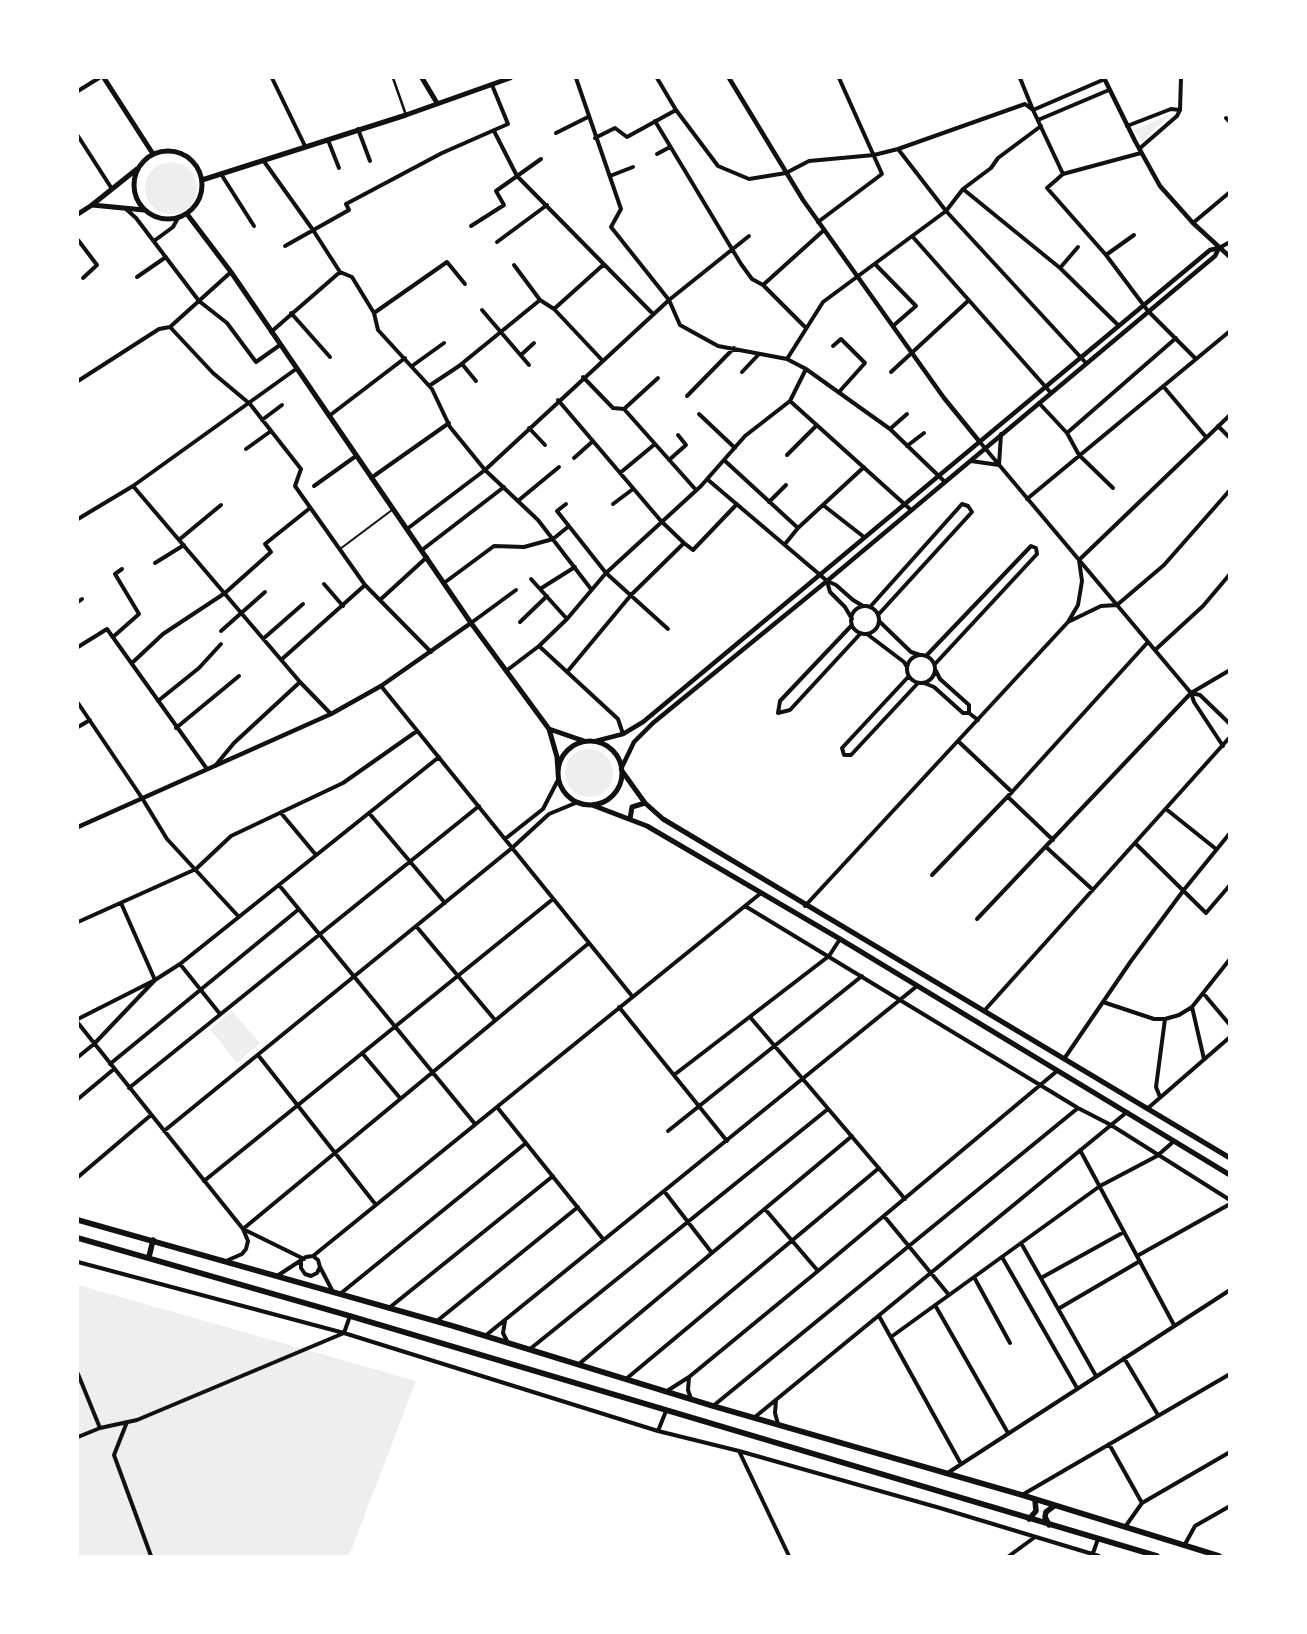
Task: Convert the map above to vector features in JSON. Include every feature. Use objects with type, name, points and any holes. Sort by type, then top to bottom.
[{"type":"main road","points":[[104,78],[153,154]]},
{"type":"main road","points":[[422,78],[437,103]]},
{"type":"main road","points":[[202,180],[406,115],[510,78]]},
{"type":"main road","points":[[78,214],[112,189],[153,154],[174,152],[184,155],[196,166],[202,180],[199,199],[187,214],[178,218],[157,218],[145,210],[136,198],[134,188],[138,168]]},
{"type":"main road","points":[[92,205],[145,210]]},
{"type":"main road","points":[[187,214],[231,272],[444,584],[549,729],[557,757],[558,780],[567,795],[578,802],[592,805],[647,826],[840,939],[1230,1175]]},
{"type":"main road","points":[[549,729],[586,741],[596,741],[613,751],[619,760],[621,770],[644,803],[663,819],[805,906],[1230,1158]]},
{"type":"main road","points":[[558,771],[559,762],[570,748],[586,741]]},
{"type":"main road","points":[[592,805],[609,798],[616,791],[621,770]]},
{"type":"main road","points":[[630,819],[632,807],[644,803]]},
{"type":"main road","points":[[78,1220],[437,1321],[667,1390],[713,1406],[1022,1495],[1219,1556]]},
{"type":"main road","points":[[78,1238],[350,1316],[1029,1520],[1157,1556]]},
{"type":"main road","points":[[149,1257],[153,1240]]},
{"type":"main road","points":[[1029,1520],[1036,1511],[1035,1500]]},
{"type":"main road","points":[[1049,1525],[1045,1517],[1046,1512],[1054,1506]]},
{"type":"street","points":[[78,91],[99,78]]},
{"type":"street","points":[[272,78],[305,146]]},
{"type":"street","points":[[393,78],[406,115]]},
{"type":"street","points":[[576,78],[595,138],[621,209],[611,227],[669,300],[680,325],[718,346],[786,359],[806,369],[890,429],[945,482]]},
{"type":"street","points":[[657,78],[676,110],[718,166],[749,179],[786,173],[809,161],[874,155],[898,149],[1025,104],[1033,110]]},
{"type":"street","points":[[729,78],[818,222],[911,351],[979,441],[1191,693],[1194,702],[1223,746]]},
{"type":"street","points":[[818,222],[882,174],[840,78]]},
{"type":"street","points":[[1020,78],[1062,174]]},
{"type":"street","points":[[1033,110],[1104,78],[1140,151],[1165,192],[1193,223],[1230,257]]},
{"type":"street","points":[[1181,78],[1180,110],[1177,116],[1140,151],[1062,174],[1047,188],[1106,255],[1148,311],[1196,359]]},
{"type":"street","points":[[285,246],[349,210],[346,204],[442,153],[508,124],[492,84]]},
{"type":"street","points":[[1038,120],[1109,90]]},
{"type":"street","points":[[1127,126],[1171,109],[1180,110]]},
{"type":"street","points":[[595,138],[615,128],[627,137],[676,110]]},
{"type":"street","points":[[556,132],[588,117]]},
{"type":"street","points":[[655,121],[732,250],[752,279],[763,285],[806,328]]},
{"type":"street","points":[[786,359],[823,302],[946,211],[963,189],[991,168],[998,158],[1041,126]]},
{"type":"street","points":[[358,129],[370,161]]},
{"type":"street","points":[[494,131],[517,176],[653,314]]},
{"type":"street","points":[[78,136],[112,189]]},
{"type":"street","points":[[328,140],[339,168]]},
{"type":"street","points":[[657,154],[670,147]]},
{"type":"street","points":[[898,149],[946,211],[1086,363]]},
{"type":"street","points":[[472,226],[504,205],[496,191],[541,159]]},
{"type":"street","points":[[263,160],[313,230],[340,272],[352,278],[374,313],[378,330],[430,386],[449,423],[485,470],[519,500],[553,539],[590,589]]},
{"type":"street","points":[[610,176],[633,167]]},
{"type":"street","points":[[221,174],[254,226]]},
{"type":"street","points":[[963,189],[1060,268],[1118,325]]},
{"type":"street","points":[[1193,223],[1230,192]]},
{"type":"street","points":[[497,242],[547,205]]},
{"type":"street","points":[[126,208],[154,241],[199,301],[227,323],[256,362],[280,346]]},
{"type":"street","points":[[154,241],[173,227],[178,218]]},
{"type":"street","points":[[763,285],[824,230]]},
{"type":"street","points":[[1106,255],[1134,235]]},
{"type":"street","points":[[407,529],[485,470],[558,400],[653,314],[749,236]]},
{"type":"street","points":[[912,236],[1051,393]]},
{"type":"street","points":[[78,240],[98,265],[83,278]]},
{"type":"street","points":[[596,741],[623,734],[643,722],[1080,356],[1210,250],[1220,248],[1230,242]]},
{"type":"street","points":[[1060,268],[1078,247]]},
{"type":"street","points":[[621,770],[634,742],[653,723],[1215,256],[1220,248]]},
{"type":"street","points":[[137,278],[166,257]]},
{"type":"street","points":[[374,313],[447,262],[465,284]]},
{"type":"street","points":[[875,264],[916,306],[893,326]]},
{"type":"street","points":[[514,265],[540,300],[554,310],[602,360]]},
{"type":"street","points":[[554,310],[603,265]]},
{"type":"street","points":[[78,381],[159,329],[170,328],[231,272]]},
{"type":"street","points":[[271,332],[340,272]]},
{"type":"street","points":[[430,386],[459,366],[540,300]]},
{"type":"street","points":[[890,372],[969,300]]},
{"type":"street","points":[[482,310],[529,365]]},
{"type":"street","points":[[291,313],[330,357]]},
{"type":"street","points":[[170,328],[212,374],[250,404],[300,469],[295,486],[365,586],[431,652]]},
{"type":"street","points":[[1027,499],[1230,331]]},
{"type":"street","points":[[1067,433],[1176,338]]},
{"type":"street","points":[[834,346],[841,339],[865,364],[839,392]]},
{"type":"street","points":[[412,366],[444,343]]},
{"type":"street","points":[[521,355],[534,343]]},
{"type":"street","points":[[687,396],[734,348]]},
{"type":"street","points":[[742,372],[759,354]]},
{"type":"street","points":[[328,416],[405,358]]},
{"type":"street","points":[[459,366],[462,364],[476,381]]},
{"type":"street","points":[[78,519],[133,486],[250,404],[296,369]]},
{"type":"street","points":[[506,670],[539,646],[567,619],[590,589],[696,490],[745,436],[790,401],[806,369]]},
{"type":"street","points":[[583,377],[613,408],[624,409],[696,490]]},
{"type":"street","points":[[624,409],[658,378]]},
{"type":"street","points":[[1163,386],[1206,437]]},
{"type":"street","points":[[558,400],[661,521],[693,550],[736,504]]},
{"type":"street","points":[[790,401],[911,510]]},
{"type":"street","points":[[1039,403],[1067,433],[1079,456],[1113,488]]},
{"type":"street","points":[[262,420],[282,404]]},
{"type":"street","points":[[699,414],[735,448]]},
{"type":"street","points":[[890,429],[907,414]]},
{"type":"street","points":[[1079,560],[1230,415]]},
{"type":"street","points":[[371,478],[449,423]]},
{"type":"street","points":[[787,455],[817,426]]},
{"type":"street","points":[[1218,426],[1230,438]]},
{"type":"street","points":[[529,428],[545,445]]},
{"type":"street","points":[[246,450],[271,431]]},
{"type":"street","points":[[907,446],[924,433]]},
{"type":"street","points":[[999,465],[1001,434]]},
{"type":"street","points":[[669,460],[686,444],[678,435]]},
{"type":"street","points":[[574,458],[593,441]]},
{"type":"street","points":[[620,473],[655,444]]},
{"type":"street","points":[[314,486],[356,456]]},
{"type":"street","points":[[724,460],[798,528]]},
{"type":"street","points":[[970,461],[999,465]]},
{"type":"street","points":[[519,500],[559,466]]},
{"type":"street","points":[[785,544],[798,528],[864,467]]},
{"type":"street","points":[[707,479],[820,574],[826,581],[830,592],[845,607],[852,619]]},
{"type":"street","points":[[769,502],[786,485]]},
{"type":"street","points":[[133,486],[300,682],[331,714]]},
{"type":"street","points":[[422,550],[504,486]]},
{"type":"street","points":[[613,504],[634,489]]},
{"type":"street","points":[[1068,622],[1101,606],[1117,605],[1164,565],[1230,490]]},
{"type":"street","points":[[566,504],[556,511],[606,573],[668,629]]},
{"type":"street","points":[[861,633],[790,710],[778,713],[780,701],[852,625],[855,610],[863,606],[870,606],[962,504],[968,506],[972,512],[878,615]]},
{"type":"street","points":[[180,539],[221,505]]},
{"type":"street","points":[[823,505],[864,538]]},
{"type":"street","points":[[132,663],[163,634],[225,593],[271,552],[265,544],[310,508]]},
{"type":"street","points":[[444,584],[494,546],[524,547],[553,539],[569,526]]},
{"type":"street","points":[[567,672],[631,595],[684,543]]},
{"type":"street","points":[[155,563],[184,545]]},
{"type":"street","points":[[926,656],[1031,546],[1036,548],[1037,554],[935,664]]},
{"type":"street","points":[[380,600],[427,557]]},
{"type":"street","points":[[805,906],[1068,622],[1078,605],[1082,581],[1079,560]]},
{"type":"street","points":[[540,589],[575,567]]},
{"type":"street","points":[[113,637],[140,614],[115,574],[122,570]]},
{"type":"street","points":[[1155,650],[1203,606],[1230,574]]},
{"type":"street","points":[[531,579],[567,619]]},
{"type":"street","points":[[826,581],[836,585],[852,600],[863,606]]},
{"type":"street","points":[[324,584],[342,606]]},
{"type":"street","points":[[281,660],[365,586]]},
{"type":"street","points":[[78,827],[331,714],[381,686],[516,590]]},
{"type":"street","points":[[221,631],[265,592]]},
{"type":"street","points":[[520,622],[547,596]]},
{"type":"street","points":[[263,639],[303,604]]},
{"type":"street","points":[[867,634],[876,629],[879,621],[878,615],[870,606]]},
{"type":"street","points":[[879,621],[912,652],[926,656],[935,664],[940,679],[969,704],[969,713]]},
{"type":"street","points":[[852,625],[904,662],[909,676],[918,683],[934,687],[963,713],[969,713],[978,720]]},
{"type":"street","points":[[78,647],[107,628],[176,728],[207,769]]},
{"type":"street","points":[[932,875],[1008,797],[1148,642]]},
{"type":"street","points":[[158,701],[200,668],[221,644]]},
{"type":"street","points":[[539,646],[618,719],[623,734]]},
{"type":"street","points":[[907,668],[911,659],[920,655]]},
{"type":"street","points":[[924,683],[932,679],[936,670]]},
{"type":"street","points":[[977,919],[1191,693],[1230,670]]},
{"type":"street","points":[[176,728],[239,676]]},
{"type":"street","points":[[909,676],[842,748],[844,755],[851,755],[918,683]]},
{"type":"street","points":[[215,766],[234,743],[300,682]]},
{"type":"street","points":[[381,686],[632,996]]},
{"type":"street","points":[[1191,693],[1200,696],[1230,724]]},
{"type":"street","points":[[78,702],[168,839],[239,917]]},
{"type":"street","points":[[78,726],[90,720]]},
{"type":"street","points":[[78,922],[196,870],[231,836],[343,783],[417,730]]},
{"type":"street","points":[[984,1011],[1230,737]]},
{"type":"street","points":[[958,741],[1012,792]]},
{"type":"street","points":[[78,1019],[155,980],[180,964],[439,757]]},
{"type":"street","points":[[505,839],[543,809],[558,780]]},
{"type":"street","points":[[1008,797],[1053,840]]},
{"type":"street","points":[[164,1131],[512,848],[549,814],[578,802]]},
{"type":"street","points":[[129,1088],[478,806]]},
{"type":"street","points":[[1166,809],[1216,849]]},
{"type":"street","points":[[281,813],[316,855]]},
{"type":"street","points":[[369,813],[445,903]]},
{"type":"street","points":[[1064,1059],[1183,891],[1230,833]]},
{"type":"street","points":[[1136,843],[1206,913],[1230,885]]},
{"type":"street","points":[[1046,847],[1093,890]]},
{"type":"street","points":[[279,885],[475,1124]]},
{"type":"street","points":[[277,1276],[313,1256],[761,893]]},
{"type":"street","points":[[204,1181],[553,898]]},
{"type":"street","points":[[121,903],[155,980]]},
{"type":"street","points":[[745,906],[1078,1108],[1111,1125],[1157,1156],[1230,1200]]},
{"type":"street","points":[[110,1064],[200,988],[299,909]]},
{"type":"street","points":[[416,926],[495,1020]]},
{"type":"street","points":[[674,1075],[828,956],[840,939]]},
{"type":"street","points":[[243,1229],[589,943]]},
{"type":"street","points":[[1103,1002],[1154,1019],[1165,1019],[1192,1007],[1230,958]]},
{"type":"street","points":[[180,964],[220,1014]]},
{"type":"street","points":[[668,1131],[862,976]]},
{"type":"street","points":[[78,1057],[94,1044],[155,980]]},
{"type":"street","points":[[486,1336],[603,1239],[917,986]]},
{"type":"street","points":[[1202,993],[1230,1025]]},
{"type":"street","points":[[619,1007],[726,1141]]},
{"type":"street","points":[[1192,1007],[1204,1059]]},
{"type":"street","points":[[750,1017],[905,1199]]},
{"type":"street","points":[[1160,1098],[1156,1087],[1165,1019]]},
{"type":"street","points":[[78,1024],[243,1229],[248,1241],[246,1249],[242,1254],[226,1261]]},
{"type":"street","points":[[1147,1109],[1230,1038]]},
{"type":"street","points":[[362,1053],[400,1098]]},
{"type":"street","points":[[258,1055],[376,1205]]},
{"type":"street","points":[[78,1099],[114,1069]]},
{"type":"street","points":[[667,1390],[689,1378],[818,1272],[1057,1070]]},
{"type":"street","points":[[497,1106],[603,1239]]},
{"type":"street","points":[[530,1349],[828,1108]]},
{"type":"street","points":[[713,1406],[1078,1108]]},
{"type":"street","points":[[755,1417],[1127,1112]]},
{"type":"street","points":[[78,1177],[151,1115]]},
{"type":"street","points":[[579,1364],[852,1136]]},
{"type":"street","points":[[891,1337],[1100,1186],[1157,1156],[1173,1142]]},
{"type":"street","points":[[340,1294],[526,1143]]},
{"type":"street","points":[[1080,1150],[1174,1326]]},
{"type":"street","points":[[626,1379],[879,1168]]},
{"type":"street","points":[[389,1308],[553,1176]]},
{"type":"street","points":[[664,1191],[712,1253]]},
{"type":"street","points":[[1137,1256],[1230,1204]]},
{"type":"street","points":[[437,1321],[578,1207]]},
{"type":"street","points":[[765,1209],[818,1272]]},
{"type":"street","points":[[884,1216],[949,1295]]},
{"type":"street","points":[[243,1229],[303,1260]]},
{"type":"street","points":[[1041,1278],[1124,1232]]},
{"type":"street","points":[[1021,1243],[1096,1376]]},
{"type":"street","points":[[313,1256],[318,1260],[333,1292]]},
{"type":"street","points":[[1002,1257],[1077,1388]]},
{"type":"street","points":[[303,1260],[301,1268],[304,1274],[311,1276],[317,1273],[320,1267]]},
{"type":"street","points":[[1058,1309],[1140,1261]]},
{"type":"street","points":[[78,1262],[344,1333],[658,1431],[739,1451],[1036,1537],[1092,1556],[1099,1556]]},
{"type":"street","points":[[974,1277],[1010,1343]]},
{"type":"street","points":[[945,1474],[1230,1290]]},
{"type":"street","points":[[935,1305],[1008,1433]]},
{"type":"street","points":[[78,1437],[100,1428],[127,1422],[344,1333],[350,1316]]},
{"type":"street","points":[[879,1316],[961,1464]]},
{"type":"street","points":[[506,1319],[503,1333],[508,1343]]},
{"type":"street","points":[[1124,1358],[1158,1415]]},
{"type":"street","points":[[78,1374],[100,1428]]},
{"type":"street","points":[[1022,1495],[1230,1374]]},
{"type":"street","points":[[689,1378],[688,1390],[692,1399]]},
{"type":"street","points":[[776,1400],[775,1414],[778,1424]]},
{"type":"street","points":[[658,1431],[666,1411]]},
{"type":"street","points":[[127,1422],[114,1455],[151,1556]]},
{"type":"street","points":[[1109,1444],[1142,1503]]},
{"type":"street","points":[[739,1451],[789,1556]]},
{"type":"street","points":[[1124,1528],[1142,1503],[1230,1452]]},
{"type":"street","points":[[1184,1546],[1195,1526],[1230,1506]]},
{"type":"street","points":[[1009,1556],[1036,1537]]},
{"type":"street","points":[[1092,1556],[1098,1539]]},
{"type":"lane","points":[[340,549],[393,509]]},
{"type":"shaded area","points":[[1172,113],[1142,141],[1134,130]]},
{"type":"shaded area","points":[[171,162],[181,164],[189,170],[195,178],[197,188],[195,198],[189,206],[181,212],[171,214],[161,212],[153,206],[147,198],[145,188],[147,178],[153,170],[161,164]]},
{"type":"shaded area","points":[[589,749],[598,751],[606,756],[611,764],[613,773],[611,782],[606,790],[598,795],[589,797],[580,795],[572,790],[567,782],[565,773],[567,764],[572,756],[580,751]]},
{"type":"shaded area","points":[[232,1011],[260,1043],[237,1063],[210,1029]]},
{"type":"shaded area","points":[[78,1285],[416,1381],[349,1556],[78,1556]]}]
